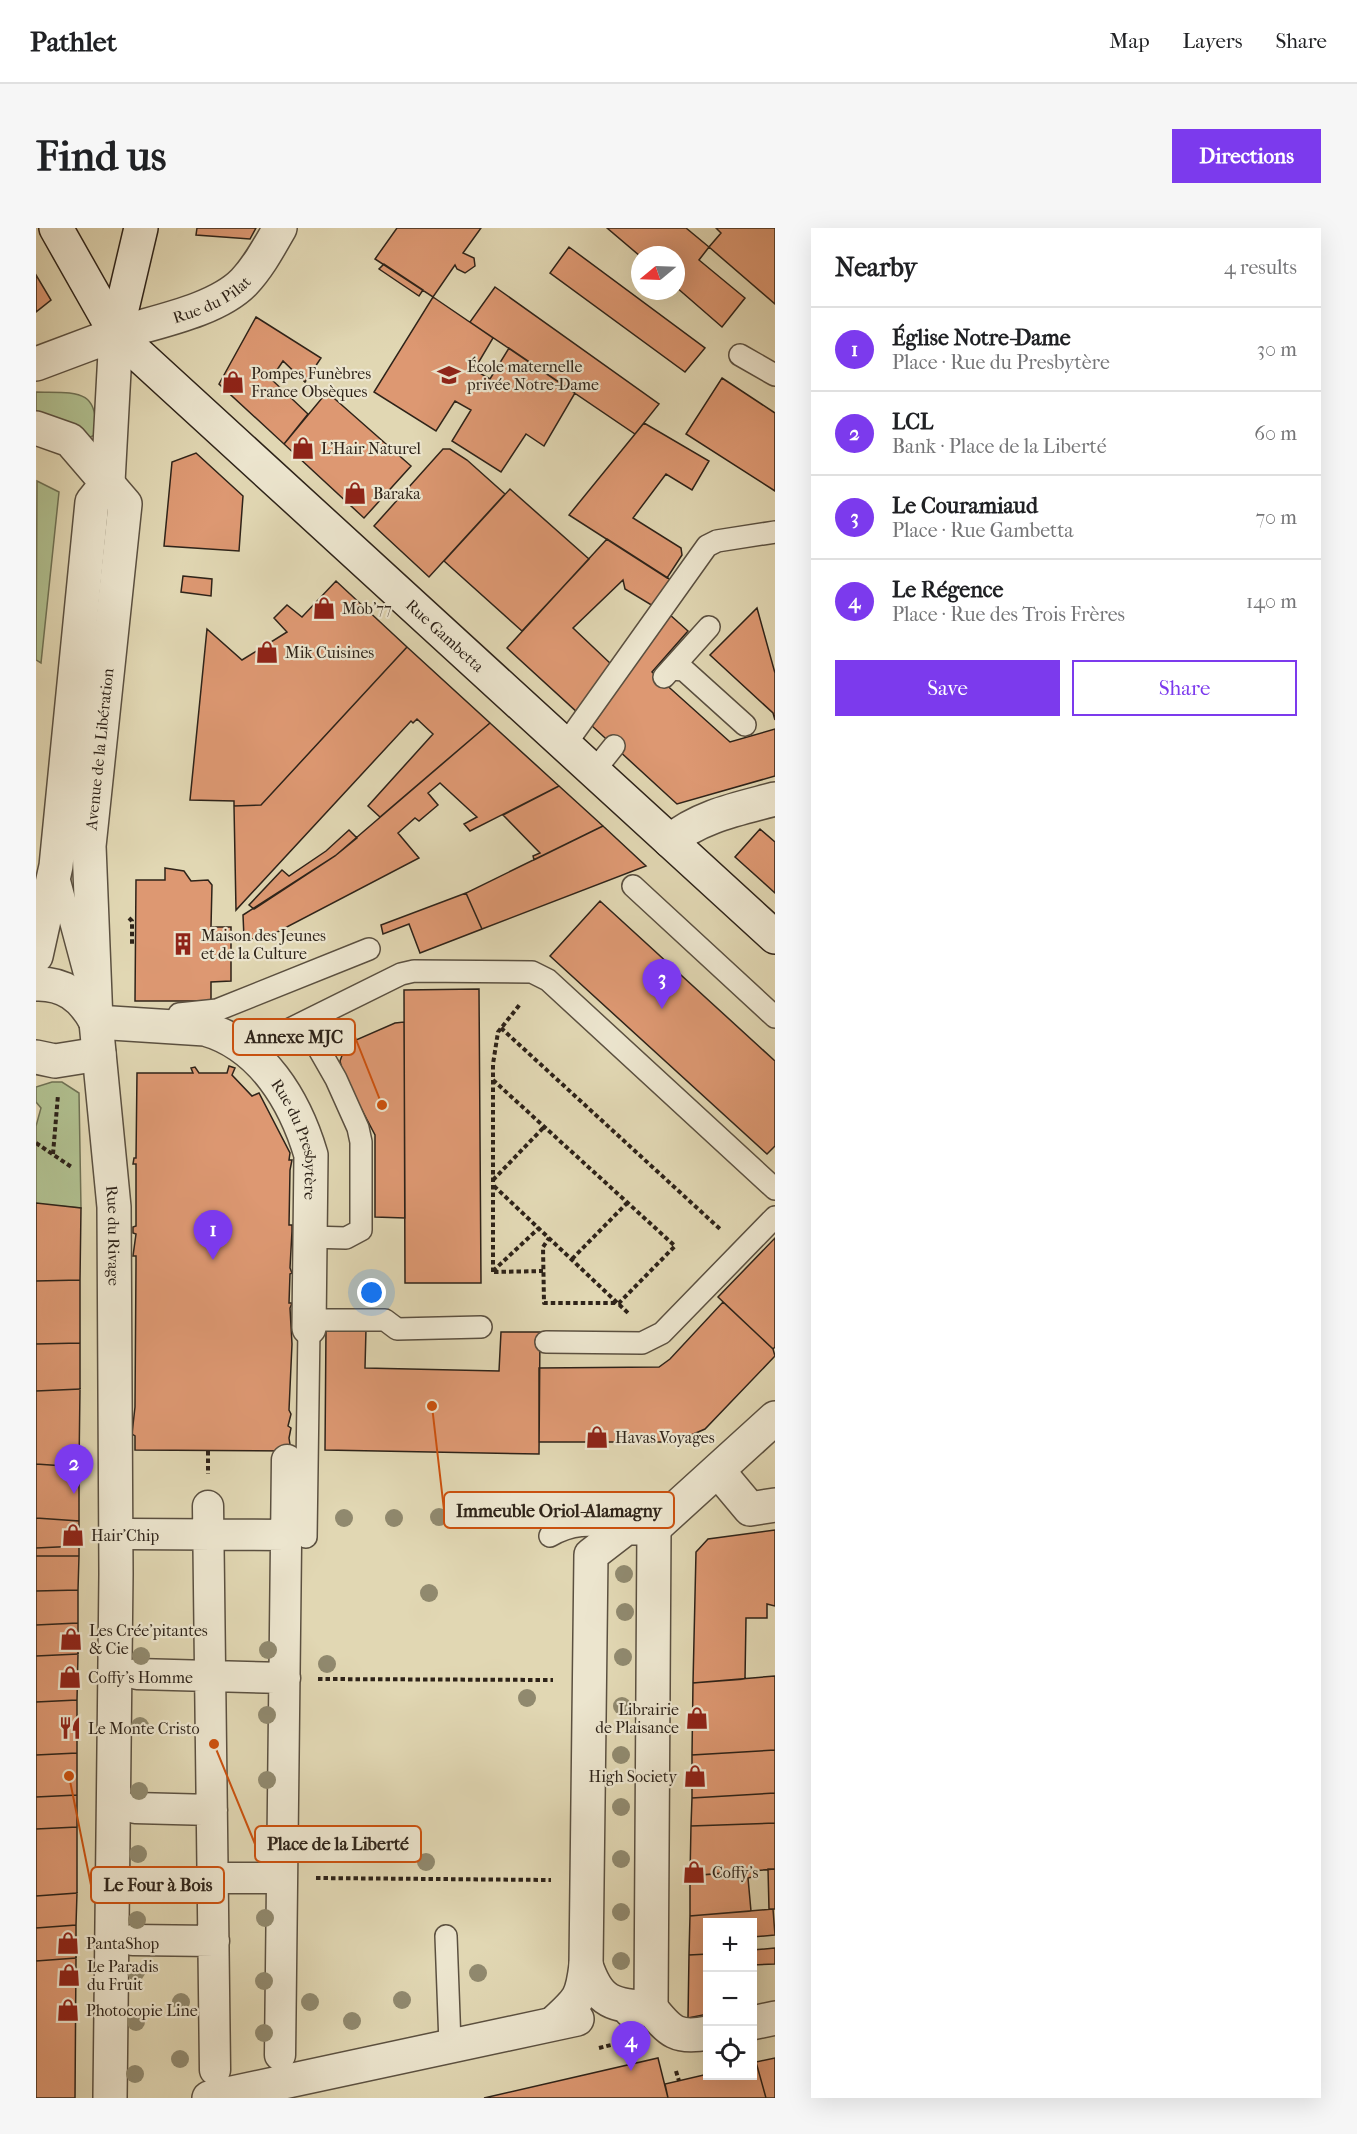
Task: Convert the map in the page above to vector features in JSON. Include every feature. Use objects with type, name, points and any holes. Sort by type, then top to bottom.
[{"type":"street","points":[[56,228],[116,334]]},
{"type":"street","points":[[108,482],[116,334],[141,228]]},
{"type":"street","name":"Rue du Pilat","points":[[36,364],[116,334],[218,302],[243,283],[264,257],[280,228]]},
{"type":"street","name":"Rue Gambetta","points":[[116,334],[775,937]]},
{"type":"street","points":[[36,428],[70,440],[108,482]]},
{"type":"street","name":"Avenue de la Libération","points":[[36,956],[56,866],[92,502],[108,482],[125,504],[89,846],[96,1022]]},
{"type":"street","points":[[670,841],[686,827],[700,821],[775,799]]},
{"type":"street","points":[[36,984],[63,988],[77,996],[89,1007],[96,1022]]},
{"type":"street","name":"Rue du Presbytère","points":[[96,1022],[205,1029],[222,1034],[253,1055],[277,1081],[306,1138],[311,1155],[309,1324]]},
{"type":"street","name":"Rue du Rivage","points":[[96,1022],[114,1207],[116,1452],[110,2098]]},
{"type":"street","points":[[36,1057],[55,1061],[99,1054]]},
{"type":"street","points":[[555,2022],[574,2005],[583,1991],[586,1965],[591,1556],[640,1528],[719,1472],[775,1418]]},
{"type":"street","points":[[280,2055],[285,1678],[296,1536],[287,1460]]},
{"type":"street","points":[[719,1472],[750,1509],[775,1505]]},
{"type":"street","points":[[208,1506],[214,1941],[212,2084],[450,2044],[555,2022],[651,2008]]},
{"type":"street","points":[[640,1528],[651,2008],[665,2026],[675,2032],[687,2037],[703,2034]]},
{"type":"street","points":[[128,1534],[296,1536]]},
{"type":"street","points":[[137,1674],[285,1678]]},
{"type":"street","points":[[135,1808],[212,1810]]},
{"type":"street","points":[[213,1878],[282,1878]]},
{"type":"street","points":[[133,1940],[214,1941]]},
{"type":"street","points":[[586,1965],[594,1987],[608,1999],[621,2006],[651,2008]]},
{"type":"street","points":[[757,2022],[775,2018]]},
{"type":"lane","points":[[740,355],[775,375]]},
{"type":"lane","points":[[565,745],[707,546],[717,541],[775,532]]},
{"type":"lane","points":[[709,627],[666,675],[684,670],[745,725]]},
{"type":"lane","points":[[594,771],[614,746]]},
{"type":"lane","name":"Avenue de la Libération","points":[[56,866],[96,1022]]},
{"type":"lane","points":[[633,886],[775,1017]]},
{"type":"lane","points":[[165,1026],[168,1018],[176,1014],[217,1010],[369,948]]},
{"type":"lane","points":[[253,1055],[275,1038],[401,974],[414,971],[519,970],[544,978],[775,1189]]},
{"type":"lane","points":[[304,1023],[336,1079],[358,1128],[362,1164],[361,1230],[346,1238],[309,1237]]},
{"type":"lane","points":[[546,1342],[652,1340],[662,1334],[775,1217]]},
{"type":"lane","points":[[296,1536],[309,1324],[385,1320],[397,1329],[481,1327]]},
{"type":"lane","points":[[550,1536],[567,1505],[611,1505],[640,1528]]},
{"type":"lane","points":[[446,1936],[450,2044]]},
{"type":"path","points":[[493,1272],[495,1044],[501,1028],[544,978]]},
{"type":"path","points":[[501,1028],[743,1250]]},
{"type":"path","points":[[493,1080],[675,1246],[619,1303],[544,1303],[544,1243],[549,1238]]},
{"type":"path","points":[[53,1154],[59,1086]]},
{"type":"path","points":[[493,1180],[544,1126]]},
{"type":"path","points":[[36,1143],[73,1168]]},
{"type":"path","points":[[493,1186],[619,1303],[633,1321],[637,1330],[637,1342]]},
{"type":"path","points":[[572,1259],[627,1203]]},
{"type":"path","points":[[493,1272],[539,1228]]},
{"type":"path","points":[[493,1272],[543,1271]]},
{"type":"path","points":[[285,1678],[556,1680]]},
{"type":"path","points":[[282,1878],[554,1880]]},
{"type":"green space","points":[[36,392],[73,393],[89,401],[95,419],[95,435],[88,438],[55,418],[36,411]]},
{"type":"green space","points":[[37,481],[59,492],[41,663],[36,660]]},
{"type":"green space","points":[[52,1082],[62,1082],[79,1093],[81,1208],[36,1204],[36,1126],[41,1108],[36,1102],[36,1087]]},
{"type":"building","points":[[197,228],[256,228],[250,239],[196,235]]},
{"type":"building","points":[[397,228],[481,228],[463,253],[474,258],[475,266],[465,273],[457,269],[455,265],[433,297],[375,259]]},
{"type":"building","points":[[607,228],[686,228],[709,247],[699,260],[745,298],[722,327],[685,295],[685,246],[631,246],[631,248]]},
{"type":"building","points":[[716,228],[775,228],[775,304],[709,247],[721,233]]},
{"type":"building","points":[[569,247],[631,293],[631,300],[640,300],[705,348],[685,372],[550,273]]},
{"type":"building","points":[[384,264],[423,290],[419,296],[379,269]]},
{"type":"building","points":[[36,275],[51,300],[36,312]]},
{"type":"building","points":[[495,287],[659,404],[635,434],[470,322]]},
{"type":"building","points":[[433,297],[493,338],[474,370],[490,379],[509,348],[575,393],[544,446],[526,434],[501,472],[452,441],[471,410],[455,401],[436,431],[374,392]]},
{"type":"building","points":[[256,317],[321,358],[305,382],[283,361],[271,379],[308,414],[284,444],[219,384]]},
{"type":"building","points":[[722,378],[775,413],[775,491],[686,434]]},
{"type":"building","points":[[327,392],[411,466],[364,518],[284,444]]},
{"type":"building","points":[[644,423],[709,461],[692,490],[666,474],[633,518],[681,548],[682,555],[667,578],[569,515]]},
{"type":"building","points":[[443,449],[450,449],[467,460],[505,494],[429,577],[374,526]]},
{"type":"building","points":[[196,453],[243,496],[239,551],[164,546],[172,462]]},
{"type":"building","points":[[510,489],[589,559],[522,631],[444,561]]},
{"type":"building","points":[[607,539],[671,580],[653,606],[625,589],[623,580],[573,628],[611,664],[577,712],[507,648]]},
{"type":"building","points":[[183,576],[212,579],[211,596],[181,592]]},
{"type":"building","points":[[336,581],[407,647],[261,805],[234,806],[234,801],[190,800],[207,629],[242,660],[287,632],[274,618],[287,605],[302,617]]},
{"type":"building","points":[[757,608],[775,673],[775,720],[773,713],[710,655]]},
{"type":"building","points":[[669,614],[688,631],[652,672],[730,742],[775,729],[775,776],[677,804],[592,726]]},
{"type":"building","points":[[407,647],[490,723],[380,817],[368,806],[433,734],[417,719],[413,723],[411,721],[236,910],[234,806],[261,805]]},
{"type":"building","points":[[490,723],[559,786],[470,831],[464,824],[477,817],[440,783],[428,793],[438,805],[419,821],[415,818],[398,833],[419,858],[262,940],[244,938],[243,915],[335,856]]},
{"type":"building","points":[[559,786],[603,826],[534,860],[533,856],[540,853],[503,815]]},
{"type":"building","points":[[603,826],[646,866],[482,929],[466,893]]},
{"type":"building","points":[[760,829],[775,842],[775,893],[735,857]]},
{"type":"building","points":[[349,830],[357,838],[335,856],[254,909],[249,905],[282,870],[289,876],[326,851]]},
{"type":"building","name":"Maison des Jeunes et de la Culture","points":[[165,868],[184,871],[191,881],[208,880],[212,885],[211,927],[231,927],[231,981],[211,982],[211,999],[208,1001],[135,1001],[136,880],[165,880]]},
{"type":"building","points":[[466,893],[482,929],[420,953],[409,924],[383,934],[381,925]]},
{"type":"building","points":[[600,901],[775,1061],[775,1146],[767,1154],[550,956]]},
{"type":"building","points":[[479,989],[481,1283],[405,1283],[404,990]]},
{"type":"building","points":[[404,1022],[405,1218],[375,1217],[375,1135],[343,1074],[340,1061],[349,1043],[395,1023]]},
{"type":"building","points":[[229,1066],[235,1068],[232,1075],[252,1096],[259,1093],[290,1153],[289,1160],[292,1160],[289,1225],[292,1225],[290,1268],[292,1273],[290,1274],[289,1303],[292,1303],[290,1308],[292,1344],[289,1410],[291,1414],[288,1426],[291,1428],[289,1438],[291,1451],[135,1450],[135,1436],[132,1434],[135,1407],[136,1256],[133,1256],[136,1234],[133,1233],[133,1227],[136,1226],[136,1164],[133,1164],[136,1158],[137,1073],[193,1073],[191,1068],[195,1067],[199,1073],[227,1073]]},
{"type":"building","points":[[36,1203],[81,1208],[80,1280],[36,1281]]},
{"type":"building","points":[[775,1238],[775,1347],[773,1349],[718,1297]]},
{"type":"building","points":[[80,1280],[80,1343],[36,1344],[36,1281]]},
{"type":"building","points":[[723,1302],[773,1349],[775,1356],[705,1429],[675,1442],[539,1442],[539,1368],[659,1367],[670,1359]]},
{"type":"building","points":[[326,1329],[366,1329],[365,1368],[499,1371],[501,1332],[540,1332],[539,1454],[325,1450]]},
{"type":"building","points":[[80,1343],[80,1389],[36,1391],[36,1344]]},
{"type":"building","points":[[80,1389],[79,1467],[36,1464],[36,1391]]},
{"type":"building","points":[[36,1464],[79,1467],[79,1521],[36,1518]]},
{"type":"building","points":[[36,1518],[79,1521],[79,1546],[36,1548]]},
{"type":"building","points":[[775,1530],[775,1606],[767,1604],[767,1618],[746,1618],[745,1679],[693,1683],[696,1552],[708,1539]]},
{"type":"building","points":[[79,1546],[79,1556],[36,1556],[36,1548]]},
{"type":"building","points":[[36,1556],[79,1556],[78,1590],[36,1591]]},
{"type":"building","points":[[78,1590],[78,1623],[36,1625],[36,1591]]},
{"type":"building","points":[[78,1623],[78,1654],[36,1656],[36,1625]]},
{"type":"building","points":[[78,1654],[77,1700],[36,1702],[36,1656]]},
{"type":"building","points":[[775,1676],[775,1750],[692,1755],[693,1683]]},
{"type":"building","points":[[77,1700],[77,1753],[36,1755],[36,1702]]},
{"type":"building","points":[[775,1750],[775,1793],[692,1798],[692,1755]]},
{"type":"building","points":[[77,1753],[77,1795],[36,1797],[36,1755]]},
{"type":"building","points":[[775,1793],[775,1823],[691,1826],[692,1798]]},
{"type":"building","points":[[77,1795],[77,1827],[36,1829],[36,1797]]},
{"type":"building","points":[[775,1823],[775,1869],[690,1876],[691,1826]]},
{"type":"building","points":[[77,1827],[77,1893],[36,1896],[36,1829]]},
{"type":"building","points":[[768,1869],[775,1869],[775,1909],[769,1909]]},
{"type":"building","points":[[755,1870],[756,1876],[748,1878],[751,1911],[690,1916],[690,1876]]},
{"type":"building","points":[[77,1893],[76,1925],[36,1928],[36,1896]]},
{"type":"building","points":[[773,1909],[775,1935],[757,1937],[757,1918],[703,1918],[703,1954],[689,1955],[690,1916]]},
{"type":"building","points":[[76,1925],[76,1958],[36,1961],[36,1928]]},
{"type":"building","points":[[775,1948],[775,1964],[757,1965],[757,1950]]},
{"type":"building","points":[[703,1954],[703,2015],[688,2018],[689,1955]]},
{"type":"building","points":[[76,1958],[75,2098],[36,2098],[36,1961]]},
{"type":"building","points":[[658,2058],[668,2098],[484,2098]]},
{"type":"building","points":[[775,2058],[775,2098],[766,2098],[757,2062]]},
{"type":"building","points":[[757,2066],[766,2098],[668,2098],[665,2084],[703,2075],[703,2080],[757,2080]]},
{"type":"place","name":"École maternelle privée Notre-Dame","points":[[449,375]]},
{"type":"place","name":"Pompes Funèbres France Obsèques","points":[[233,382]]},
{"type":"place","name":"L'Hair Naturel","points":[[303,448]]},
{"type":"place","name":"Baraka","points":[[355,493]]},
{"type":"place","name":"Mob'77","points":[[324,608]]},
{"type":"place","name":"Mik Cuisines","points":[[267,652]]},
{"type":"place","name":"Maison des Jeunes et de la Culture","points":[[183,944]]},
{"type":"place","name":"Le Couramiaud","points":[[662,1009]]},
{"type":"place","name":"Annexe MJC","points":[[382,1105]]},
{"type":"place","name":"Église Notre-Dame","points":[[213,1260]]},
{"type":"place","name":"Immeuble Oriol-Alamagny","points":[[432,1406]]},
{"type":"place","name":"Havas Voyages","points":[[597,1437]]},
{"type":"place","name":"LCL","points":[[74,1494]]},
{"type":"place","name":"Hair'Chip","points":[[73,1535]]},
{"type":"place","name":"Les Crée'pitantes & Cie","points":[[71,1639]]},
{"type":"place","name":"Coffy's Homme","points":[[70,1677]]},
{"type":"place","name":"Librairie de Plaisance","points":[[697,1718]]},
{"type":"place","name":"Le Monte Cristo","points":[[70,1728]]},
{"type":"place","name":"Place de la Liberté","points":[[214,1744]]},
{"type":"place","name":"Le Four à Bois","points":[[69,1776]]},
{"type":"place","name":"High Society","points":[[695,1776]]},
{"type":"place","name":"Coffy's","points":[[694,1872]]},
{"type":"place","name":"PantaShop","points":[[68,1943]]},
{"type":"place","name":"Le Paradis du Fruit","points":[[69,1975]]},
{"type":"place","name":"Photocopie Line","points":[[68,2010]]},
{"type":"place","name":"Le Régence","points":[[631,2071]]}]
